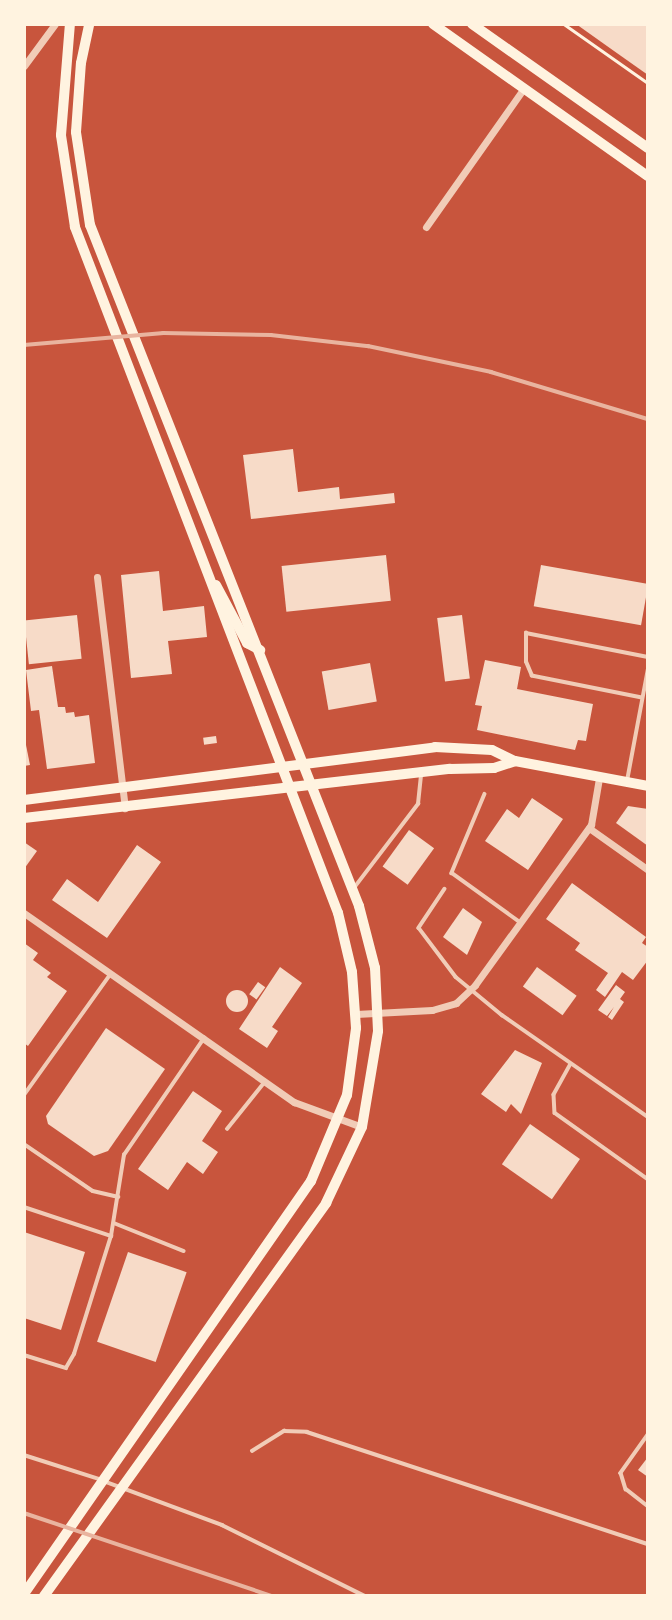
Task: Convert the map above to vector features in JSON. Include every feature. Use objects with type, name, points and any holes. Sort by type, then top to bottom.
[{"type":"main road","points":[[24,1594],[298,1202],[339,1120],[352,1071],[356,1014],[345,936],[75,227],[62,158],[63,86],[70,24]]},
{"type":"main road","points":[[44,1595],[150,1444],[317,1216],[362,1127],[375,1067],[378,1012],[371,950],[353,889],[260,650],[206,526],[90,225],[78,156],[78,87],[89,24]]},
{"type":"main road","points":[[433,24],[648,176]]},
{"type":"main road","points":[[472,24],[648,148]]},
{"type":"main road","points":[[206,571],[227,600],[247,643],[260,650]]},
{"type":"main road","points":[[24,800],[435,747],[492,750],[514,761],[648,786]]},
{"type":"main road","points":[[24,818],[125,808],[289,786],[421,772],[494,768],[514,761]]},
{"type":"street","points":[[24,66],[55,24]]},
{"type":"street","points":[[426,227],[524,88]]},
{"type":"street","points":[[97,578],[125,808]]},
{"type":"street","points":[[356,1014],[432,1010],[456,1003],[469,991],[522,923],[589,828],[599,778]]},
{"type":"street","points":[[589,828],[648,870]]},
{"type":"street","points":[[24,913],[294,1102],[362,1127]]},
{"type":"lane","points":[[642,698],[532,676],[526,662],[526,633],[648,657]]},
{"type":"lane","points":[[627,783],[648,669]]},
{"type":"lane","points":[[353,889],[418,804],[421,772]]},
{"type":"lane","points":[[485,794],[452,873],[522,923]]},
{"type":"lane","points":[[445,889],[419,928],[469,991],[648,1117]]},
{"type":"lane","points":[[24,1095],[111,973]]},
{"type":"lane","points":[[24,1355],[66,1368],[75,1354],[111,1237],[124,1155],[204,1038]]},
{"type":"lane","points":[[571,1064],[554,1096],[555,1113],[648,1179]]},
{"type":"lane","points":[[228,1129],[265,1082]]},
{"type":"lane","points":[[24,1144],[93,1191],[118,1197]]},
{"type":"lane","points":[[24,1207],[111,1237]]},
{"type":"lane","points":[[114,1223],[184,1251]]},
{"type":"lane","points":[[252,1451],[284,1431],[307,1432],[648,1544]]},
{"type":"lane","points":[[648,1434],[621,1473],[626,1489],[648,1506]]},
{"type":"lane","points":[[24,1455],[164,1500],[365,1595]]},
{"type":"path","points":[[564,24],[648,83]]},
{"type":"building","points":[[576,24],[648,24],[648,75],[614,51]]},
{"type":"building","points":[[293,449],[298,492],[339,487],[340,499],[394,493],[395,503],[251,519],[243,455]]},
{"type":"building","points":[[386,555],[391,601],[286,612],[282,566]]},
{"type":"building","points":[[541,565],[648,584],[641,625],[534,606]]},
{"type":"building","points":[[159,571],[163,611],[204,606],[207,637],[168,641],[172,674],[131,678],[121,575]]},
{"type":"building","points":[[77,615],[82,659],[29,664],[24,621]]},
{"type":"building","points":[[462,615],[470,679],[445,682],[437,618]]},
{"type":"building","points":[[485,660],[521,667],[517,689],[593,704],[586,741],[578,740],[575,750],[477,730],[482,706],[475,705]]},
{"type":"building","points":[[370,663],[377,701],[329,710],[322,672]]},
{"type":"building","points":[[52,666],[58,707],[65,707],[66,713],[74,712],[75,717],[89,715],[95,763],[47,769],[39,710],[31,711],[26,670]]},
{"type":"building","points":[[24,735],[30,765],[24,766]]},
{"type":"building","points":[[216,736],[217,743],[204,745],[203,738]]},
{"type":"building","points":[[532,798],[563,819],[528,870],[485,841],[507,809],[519,818]]},
{"type":"building","points":[[628,806],[648,809],[648,846],[616,823]]},
{"type":"building","points":[[409,830],[434,848],[408,885],[383,866]]},
{"type":"building","points":[[24,842],[37,851],[24,869]]},
{"type":"building","points":[[137,845],[161,862],[107,938],[52,900],[67,879],[98,902]]},
{"type":"building","points":[[572,883],[646,937],[642,943],[648,947],[648,960],[633,980],[622,972],[605,997],[596,990],[608,973],[575,950],[580,943],[546,919]]},
{"type":"building","points":[[463,908],[482,922],[467,955],[443,937]]},
{"type":"building","points":[[24,943],[38,953],[33,960],[51,973],[47,977],[67,991],[28,1046],[24,1043]]},
{"type":"building","points":[[280,967],[302,983],[272,1027],[278,1031],[267,1048],[239,1029]]},
{"type":"building","points":[[537,967],[577,996],[563,1015],[523,986]]},
{"type":"building","points":[[258,982],[265,987],[256,999],[249,994]]},
{"type":"building","points":[[616,985],[625,992],[620,999],[624,1002],[612,1020],[608,1017],[614,1007],[607,1016],[598,1010]]},
{"type":"building","points":[[237,990],[245,993],[248,1001],[245,1009],[237,1012],[229,1009],[226,1001],[229,993]]},
{"type":"building","points":[[106,1028],[165,1069],[108,1151],[94,1156],[48,1124],[46,1116]]},
{"type":"building","points":[[515,1050],[542,1063],[521,1114],[511,1104],[506,1112],[481,1094]]},
{"type":"building","points":[[193,1091],[222,1111],[202,1141],[218,1152],[203,1174],[187,1162],[168,1190],[138,1169]]},
{"type":"building","points":[[530,1124],[580,1159],[552,1199],[502,1164]]},
{"type":"building","points":[[24,1232],[85,1252],[61,1330],[24,1318]]},
{"type":"building","points":[[128,1252],[187,1272],[156,1362],[97,1342]]},
{"type":"building","points":[[648,1457],[648,1477],[638,1470]]},
{"type":"railway","points":[[24,345],[163,333],[271,335],[368,346],[491,372],[648,419]]},
{"type":"railway","points":[[24,1513],[272,1596]]}]
